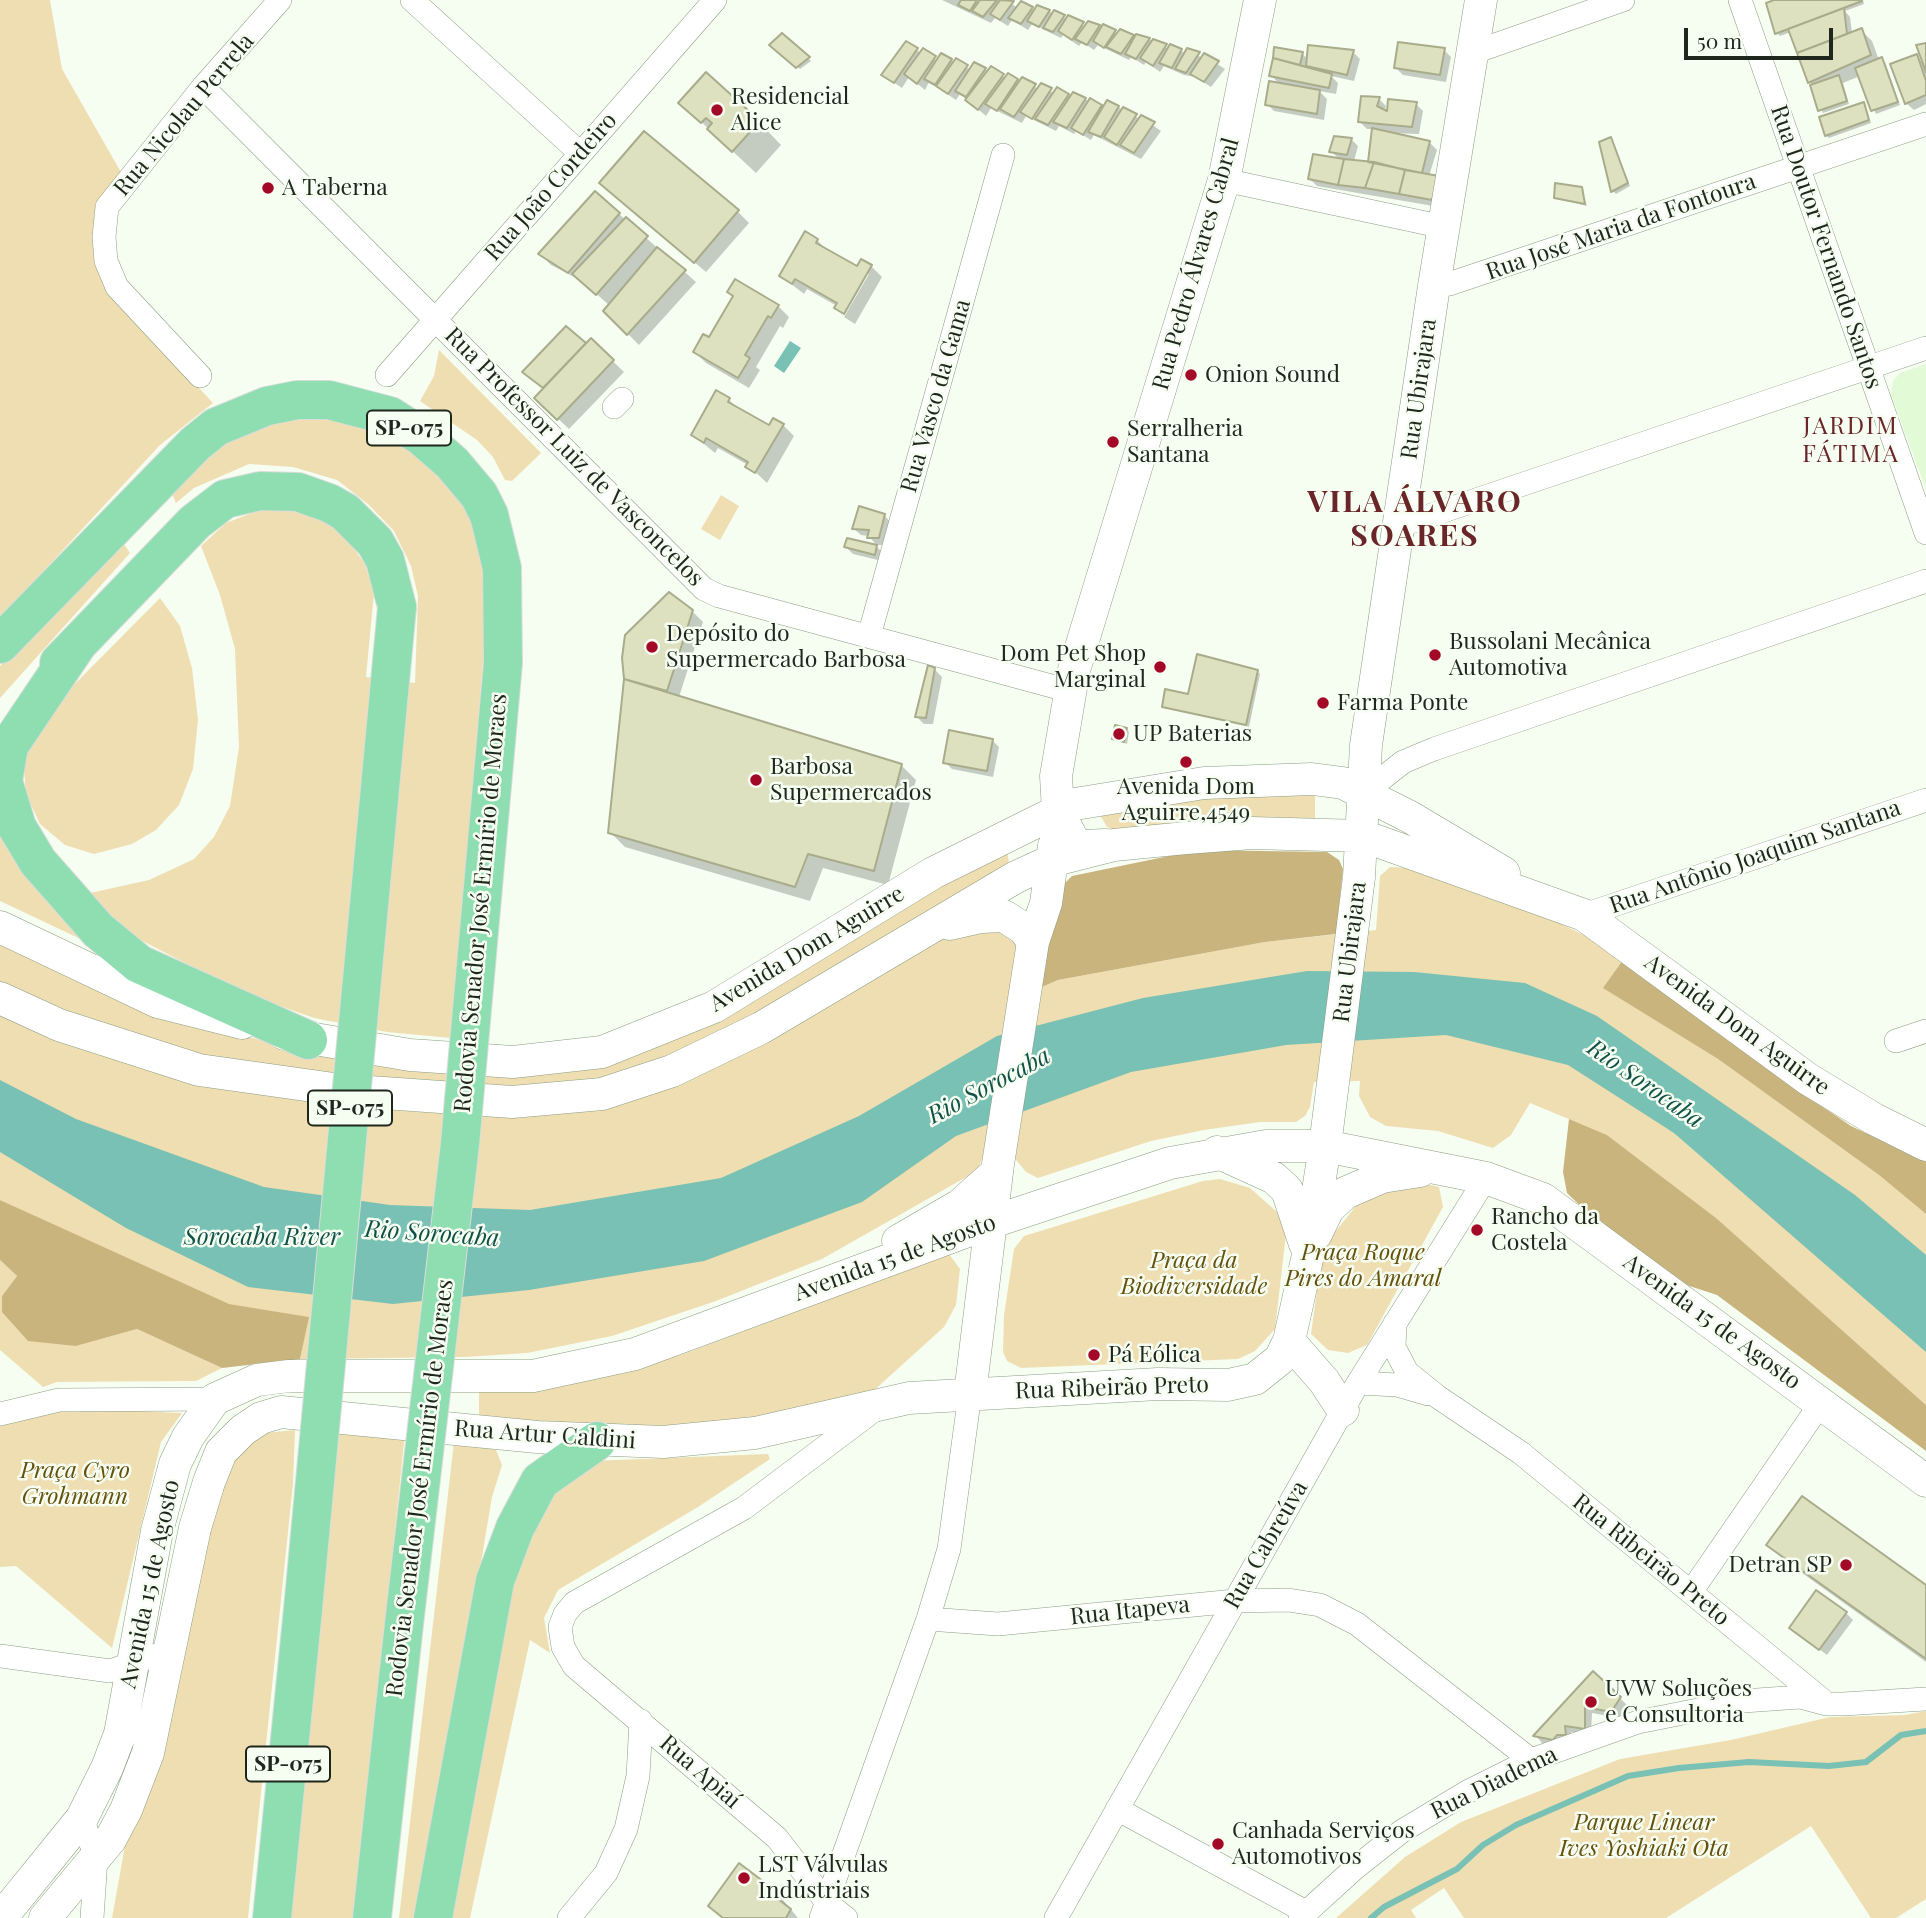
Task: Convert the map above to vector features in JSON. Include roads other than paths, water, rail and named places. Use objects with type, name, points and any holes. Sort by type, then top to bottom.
[{"type":"highway","name":"Rodovia Senador José Ermírio de Moraes","points":[[0,645],[167,472],[216,427],[267,405],[296,400],[329,400],[390,416],[421,436],[452,463],[479,495],[489,514],[502,568],[503,663],[460,1144],[372,1918]]},
{"type":"highway","name":"SP-075","points":[[0,721],[195,523],[225,499],[279,489],[330,503],[345,512],[375,542],[392,580],[397,607],[272,1918]]},
{"type":"highway","points":[[77,645],[9,746],[3,781],[17,827],[38,862],[98,930],[139,964],[307,1040]]},
{"type":"highway","points":[[433,1918],[495,1581],[515,1528],[540,1481],[597,1441]]},
{"type":"main road","name":"Rua Pedro Álvares Cabral","points":[[997,1168],[1032,950],[1045,903],[1058,810],[1056,776],[1074,670],[1223,180],[1260,0]]},
{"type":"main road","name":"Rua Ubirajara","points":[[1325,1146],[1357,898],[1363,836],[1366,745],[1434,286],[1480,0]]},
{"type":"main road","name":"Avenida Dom Aguirre","points":[[0,927],[158,1002],[307,1040],[410,1055],[513,1062],[601,1052],[714,1007],[933,873],[1058,810],[1075,804],[1203,783],[1312,779],[1343,783],[1365,792],[1550,902]]},
{"type":"main road","name":"Rua Pedro Álvares Cabral","points":[[1058,810],[1074,842],[1081,846],[1114,845]]},
{"type":"main road","name":"Avenida Dom Aguirre","points":[[0,998],[59,1025],[199,1070],[341,1090],[512,1102],[602,1094],[671,1071],[761,1028],[1016,877],[1051,861],[1114,845],[1252,833],[1363,836],[1584,915],[1808,1079],[1874,1119],[1926,1145]]},
{"type":"main road","points":[[919,934],[972,918],[1004,916],[1024,929],[1032,950]]},
{"type":"main road","name":"Avenida 15 de Agosto","points":[[1,1918],[82,1818],[107,1768],[120,1734],[157,1531],[176,1464],[188,1437],[215,1399],[257,1380],[289,1376],[533,1376],[635,1354],[989,1223],[1170,1163],[1216,1152],[1266,1146],[1325,1146],[1486,1178],[1543,1199],[1926,1481]]},
{"type":"main road","name":"Rua Ribeirão Preto","points":[[970,1394],[1158,1384],[1227,1385],[1255,1379],[1280,1359],[1289,1341],[1308,1255],[1325,1146]]},
{"type":"main road","points":[[1216,1152],[1274,1178],[1286,1190],[1308,1255]]},
{"type":"main road","points":[[970,1394],[997,1168]]},
{"type":"main road","points":[[834,1279],[960,1205],[997,1168]]},
{"type":"main road","points":[[1308,1255],[1319,1224],[1338,1198],[1382,1177],[1434,1168]]},
{"type":"main road","points":[[1289,1341],[1324,1381],[1351,1397]]},
{"type":"main road","name":"Rua Artur Caldini","points":[[60,1915],[126,1810],[148,1753],[195,1528],[209,1482],[222,1452],[243,1430],[261,1418],[281,1412],[597,1441],[663,1442],[755,1433],[909,1398],[970,1394]]},
{"type":"street","name":"Rua Nicolau Perrela","points":[[200,376],[117,287],[106,261],[104,237],[107,207],[203,88],[280,0]]},
{"type":"street","points":[[412,0],[580,153]]},
{"type":"street","name":"Rua João Cordeiro","points":[[387,375],[715,0]]},
{"type":"street","points":[[1472,53],[1623,0]]},
{"type":"street","name":"Rua Doutor Fernando Santos","points":[[1740,0],[1926,533]]},
{"type":"street","name":"Rua Professor Luiz de Vasconcelos","points":[[203,88],[436,318],[572,460],[704,589],[719,596],[1070,691]]},
{"type":"street","name":"Rua José Maria da Fontoura","points":[[1434,286],[1449,284],[1926,124]]},
{"type":"street","name":"Rua Vasco da Gama","points":[[869,636],[1003,155]]},
{"type":"street","points":[[1223,180],[1444,227]]},
{"type":"street","points":[[1399,526],[1926,348]]},
{"type":"street","points":[[1365,792],[1403,762],[1434,748],[1926,581]]},
{"type":"street","name":"Rua Antônio Joaquim Santana","points":[[1584,915],[1926,800]]},
{"type":"street","points":[[1896,1041],[1926,1031]]},
{"type":"street","name":"Rua Cabreúva","points":[[1056,1918],[1351,1397],[1486,1178]]},
{"type":"street","name":"Rua Ribeirão Preto","points":[[1395,1323],[1394,1347],[1398,1361],[1406,1372],[1521,1453],[1826,1704]]},
{"type":"street","name":"Rua Ribeirão Preto","points":[[1351,1397],[1397,1385],[1438,1397]]},
{"type":"street","points":[[832,1913],[855,1819],[929,1619],[954,1523],[970,1394]]},
{"type":"street","points":[[0,1414],[59,1400],[215,1399]]},
{"type":"street","points":[[1691,1592],[1821,1403]]},
{"type":"street","name":"Rua Artur Caldini","points":[[560,1628],[565,1614],[574,1603],[744,1508],[882,1404]]},
{"type":"street","name":"Rua Itapeva","points":[[929,1619],[998,1624],[1235,1601],[1288,1600],[1320,1605],[1357,1625],[1517,1746],[1531,1760]]},
{"type":"street","name":"Rua Apiaí","points":[[560,1628],[563,1647],[574,1666],[777,1838],[832,1913]]},
{"type":"street","points":[[0,1656],[110,1671],[171,1650]]},
{"type":"street","name":"Rua Diadema","points":[[1303,1915],[1402,1832],[1467,1792],[1531,1760],[1638,1722],[1743,1701],[1800,1697],[1826,1704],[1926,1699]]},
{"type":"street","points":[[569,1918],[606,1873],[626,1829],[638,1776],[640,1721]]},
{"type":"street","points":[[1118,1809],[1303,1915]]},
{"type":"street","points":[[82,1818],[96,1858],[92,1918]]},
{"type":"water","points":[[790,341],[801,348],[784,373],[774,366]]},
{"type":"water","name":"Sorocaba River","points":[[1307,971],[1414,972],[1525,983],[1597,1016],[1855,1195],[1926,1255],[1926,1352],[1674,1133],[1568,1065],[1446,1035],[1286,1045],[1131,1072],[956,1136],[862,1202],[704,1261],[529,1290],[393,1304],[248,1287],[126,1228],[0,1152],[0,1080],[76,1119],[264,1187],[390,1205],[530,1210],[721,1178],[859,1116],[997,1036],[1143,998]]},
{"type":"waterway","points":[[1371,1918],[1384,1907],[1457,1869],[1483,1845],[1516,1825],[1628,1776],[1749,1762],[1829,1766],[1866,1762],[1901,1735],[1926,1731]]},
{"type":"place","name":"Residencial Alice","points":[[717,110]]},
{"type":"place","name":"A Taberna","points":[[268,188]]},
{"type":"place","name":"Onion Sound","points":[[1191,375]]},
{"type":"place","name":"Serralheria Santana","points":[[1113,442]]},
{"type":"place","name":"Depósito do Supermercado Barbosa","points":[[652,647]]},
{"type":"place","name":"Bussolani Mecânica Automotiva","points":[[1435,655]]},
{"type":"place","name":"Dom Pet Shop Marginal","points":[[1160,667]]},
{"type":"place","name":"Farma Ponte","points":[[1323,703]]},
{"type":"place","name":"UP Baterias","points":[[1119,734]]},
{"type":"place","name":"Avenida Dom Aguirre,4549","points":[[1186,762]]},
{"type":"place","name":"Barbosa Supermercados","points":[[756,780]]},
{"type":"place","name":"Rancho da Costela","points":[[1477,1230]]},
{"type":"place","name":"Pá Eólica","points":[[1094,1355]]},
{"type":"place","name":"Detran SP","points":[[1846,1565]]},
{"type":"place","name":"UVW Soluções e Consultoria","points":[[1591,1702]]},
{"type":"place","name":"Canhada Serviços Automotivos","points":[[1218,1844]]},
{"type":"place","name":"LST Válvulas Indústriais","points":[[744,1878]]},
{"type":"district","name":"JARDIM FÁTIMA","points":[[1851,441]]},
{"type":"district","name":"VILA ÁLVARO SOARES","points":[[1415,520]]},
{"type":"water label","name":"Rio Sorocaba","points":[[1645,1084]]},
{"type":"water label","name":"Rio Sorocaba","points":[[989,1086]]},
{"type":"water label","name":"Rio Sorocaba","points":[[432,1234]]},
{"type":"park label","name":"Praça Roque Pires do Amaral","points":[[1363,1266]]},
{"type":"park label","name":"Praça da Biodiversidade","points":[[1194,1274]]},
{"type":"park label","name":"Praça Cyro Grohmann","points":[[75,1484]]},
{"type":"park label","name":"Parque Linear Ives Yoshiaki Ota","points":[[1644,1836]]}]
